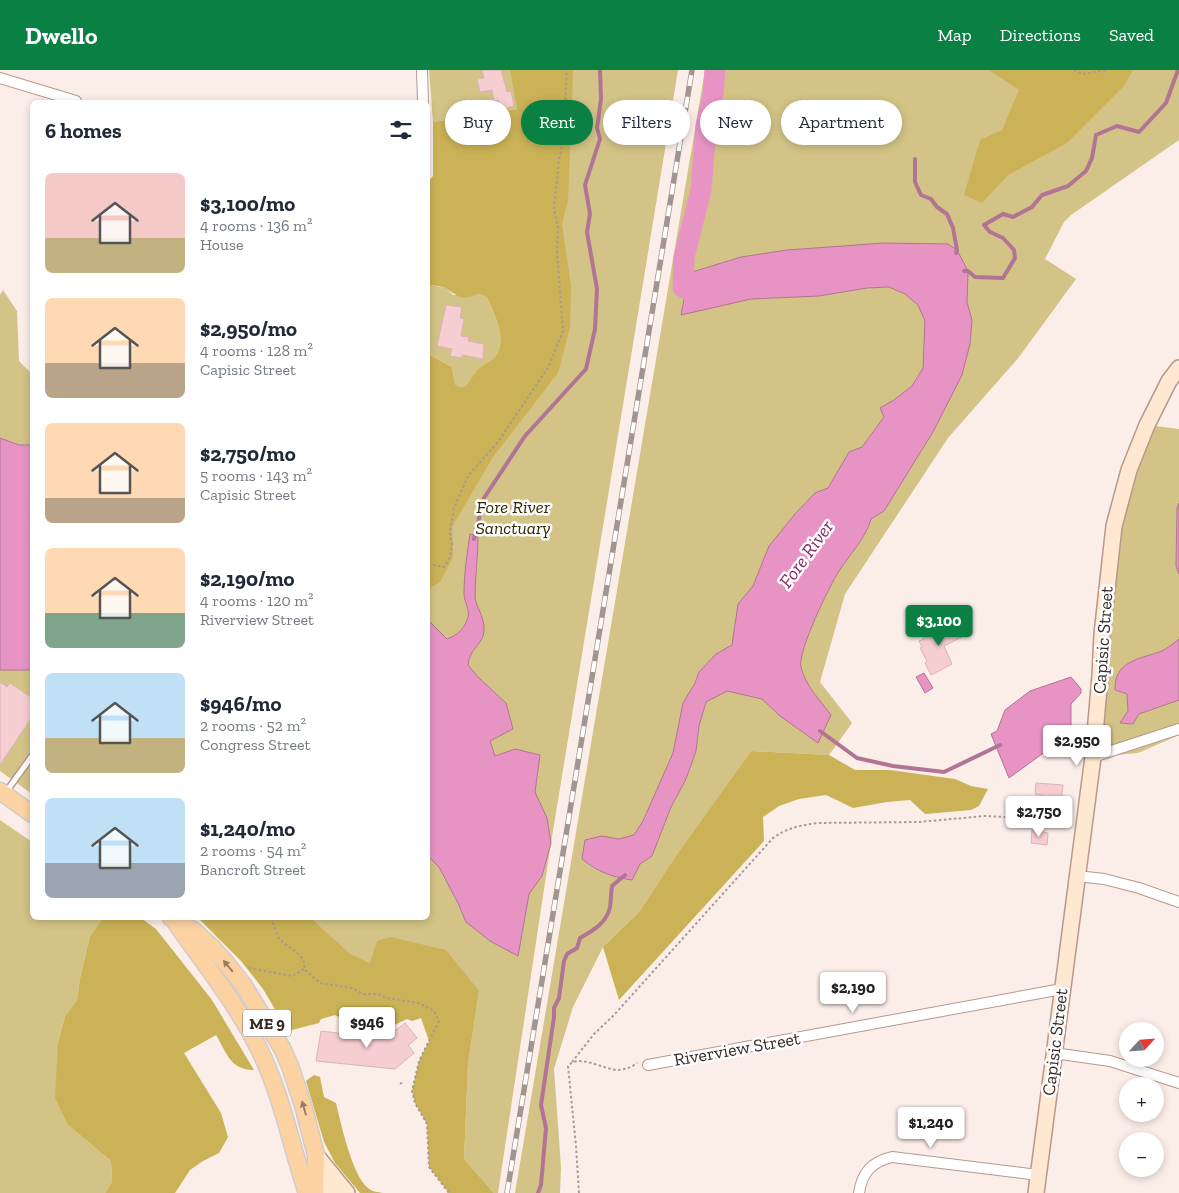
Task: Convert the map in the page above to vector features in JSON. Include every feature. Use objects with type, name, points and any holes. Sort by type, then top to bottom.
[{"type":"main road","points":[[2,793],[30,813]]},
{"type":"main road","name":"ME 9","points":[[174,920],[237,1010],[260,1051],[279,1098],[307,1193]]},
{"type":"main road","name":"ME 9","points":[[176,920],[193,930],[210,946],[239,979],[261,1013],[290,1066],[304,1105],[316,1155],[315,1185]]},
{"type":"main road","name":"ME 9","points":[[201,958],[238,1000],[254,1023],[266,1046],[286,1092],[303,1152],[315,1185]]},
{"type":"street","points":[[422,70],[423,100]]},
{"type":"street","points":[[0,78],[73,100]]},
{"type":"street","name":"Capisic Street","points":[[1039,1188],[1062,989],[1093,756],[1108,567],[1119,503],[1129,470],[1147,425],[1169,381],[1179,368]]},
{"type":"street","points":[[1093,756],[1179,729]]},
{"type":"street","points":[[1077,876],[1104,879],[1139,888],[1179,902]]},
{"type":"street","name":"Riverview Street","points":[[648,1065],[1062,989]]},
{"type":"street","points":[[1054,1053],[1110,1061],[1179,1083]]},
{"type":"street","points":[[316,1155],[347,1193]]},
{"type":"street","points":[[859,1193],[862,1180],[868,1169],[878,1161],[892,1157],[1039,1188]]},
{"type":"street","points":[[315,1185],[334,1193]]},
{"type":"lane","points":[[2,793],[30,758]]},
{"type":"path","points":[[430,564],[444,567],[449,560],[454,508],[468,476],[498,442],[544,373],[563,331],[557,252],[558,228],[554,209],[560,159],[567,126],[565,104],[566,70]]},
{"type":"path","points":[[1074,70],[1083,74],[1106,70]]},
{"type":"path","points":[[579,1193],[568,1066],[594,1034],[614,1015],[773,838],[782,832],[802,825],[818,823],[919,822],[985,816],[1005,817]]},
{"type":"path","points":[[272,920],[278,938],[301,956],[305,965],[304,969]]},
{"type":"path","points":[[248,968],[292,976],[304,969]]},
{"type":"path","points":[[304,969],[320,983],[352,988],[363,994],[378,994],[387,998],[412,1001],[437,1014],[439,1021],[437,1028],[419,1061],[412,1091],[415,1102],[427,1124],[429,1167],[449,1193]]},
{"type":"path","points":[[572,1062],[590,1063],[617,1070],[634,1066],[646,1055],[648,1065]]},
{"type":"path","points":[[400,1084],[404,1081]]},
{"type":"green space","points":[[429,70],[510,70],[518,109],[511,110],[511,100],[445,100],[445,120],[433,122]]},
{"type":"green space","name":"Fore River Sanctuary","points":[[541,70],[678,70],[673,100],[603,100],[603,145],[666,145],[551,843],[498,1193],[494,1193],[464,1159],[468,1064],[479,991],[370,963],[350,955],[313,920],[430,920],[430,482],[537,358],[540,145],[593,145],[593,100],[541,100]]},
{"type":"green space","points":[[705,70],[1179,70],[1179,140],[1071,215],[1064,222],[1045,259],[1076,279],[1019,357],[948,438],[845,594],[820,682],[852,723],[829,755],[751,751],[677,854],[639,912],[603,947],[573,1007],[554,1069],[561,1167],[560,1193],[515,1193]]},
{"type":"green space","points":[[430,285],[446,288],[453,295],[478,294],[487,297],[500,332],[500,347],[497,354],[477,370],[465,387],[459,387],[455,384],[452,367],[430,355]]},
{"type":"green space","points":[[3,290],[17,311],[19,361],[30,372],[30,793],[0,771],[0,295]]},
{"type":"green space","points":[[1147,425],[1179,429],[1179,735],[1138,753],[1093,757],[1108,567]]},
{"type":"green space","points":[[0,820],[30,841],[30,920],[102,920],[90,936],[77,1000],[65,1016],[58,1043],[68,1125],[111,1161],[112,1182],[105,1193],[0,1193]]},
{"type":"shaded area","points":[[510,70],[573,70],[572,100],[521,100],[521,145],[570,145],[568,200],[562,224],[571,286],[570,327],[558,373],[493,457],[452,527],[453,557],[440,582],[430,588],[430,355],[452,367],[455,384],[459,387],[464,387],[479,368],[497,354],[500,347],[498,324],[487,297],[478,294],[461,297],[445,288],[430,285],[430,180],[433,176],[433,122],[445,120],[445,145],[511,145],[511,110],[517,109]]},
{"type":"shaded area","points":[[989,70],[1133,70],[1124,86],[1067,143],[1008,175],[982,203],[964,195],[980,140],[1002,130],[1019,90]]},
{"type":"shaded area","points":[[751,751],[829,755],[855,770],[890,770],[955,779],[971,786],[988,789],[979,806],[971,810],[925,814],[910,800],[853,808],[826,795],[799,799],[779,806],[763,817],[764,841],[619,1000],[603,947],[639,912],[677,854]]},
{"type":"shaded area","points":[[102,920],[144,920],[156,929],[212,1000],[254,1070],[234,1064],[216,1035],[184,1053],[221,1113],[228,1137],[219,1153],[190,1170],[175,1193],[105,1193],[112,1182],[111,1161],[68,1125],[55,1098],[58,1043],[65,1016],[77,1000],[90,936]]},
{"type":"shaded area","points":[[200,920],[313,920],[350,954],[370,963],[377,941],[390,937],[446,950],[479,991],[468,1064],[464,1159],[494,1193],[449,1193],[429,1167],[427,1124],[415,1103],[412,1091],[419,1061],[429,1041],[421,1018],[412,1021],[407,1019],[384,1030],[364,1021],[350,1023],[335,1015],[321,1019],[319,1023],[288,1031],[263,989],[241,961]]},
{"type":"shaded area","points":[[314,1075],[320,1077],[324,1097],[336,1103],[352,1161],[362,1181],[371,1190],[383,1193],[360,1193],[335,1163],[324,1142],[306,1081]]},
{"type":"water","name":"Fore River","points":[[884,243],[948,244],[957,250],[968,271],[967,302],[972,320],[970,344],[962,375],[933,432],[884,511],[871,519],[862,539],[839,571],[809,634],[801,659],[801,667],[809,686],[831,715],[818,743],[780,716],[762,699],[727,691],[706,702],[699,726],[696,751],[686,779],[671,807],[652,856],[640,864],[632,880],[606,873],[582,859],[585,840],[602,836],[619,839],[634,835],[643,821],[673,753],[683,703],[699,672],[716,654],[732,645],[738,604],[753,586],[769,546],[815,493],[828,488],[849,452],[862,447],[884,417],[880,408],[912,386],[923,368],[925,321],[918,305],[905,294],[889,287],[867,288],[819,296],[751,299],[681,315],[689,273],[741,257],[787,250]]},
{"type":"water","points":[[0,438],[19,445],[30,445],[30,670],[0,670]]},
{"type":"water","points":[[1179,503],[1179,574],[1176,566],[1177,508]]},
{"type":"water","points":[[470,534],[478,536],[475,598],[483,621],[484,631],[482,639],[469,659],[468,665],[506,703],[513,729],[490,741],[495,756],[515,749],[540,755],[535,792],[547,818],[551,843],[542,876],[529,894],[518,956],[490,941],[466,922],[439,867],[430,858],[430,622],[447,639],[458,633],[465,625],[468,617],[468,608],[464,597]]},
{"type":"water","points":[[1179,639],[1179,700],[1139,714],[1133,724],[1120,723],[1128,711],[1127,694],[1115,690],[1119,672],[1130,662],[1162,651]]},
{"type":"water","points":[[924,673],[933,688],[925,693],[916,677]]},
{"type":"water","points":[[1071,677],[1081,689],[1081,693],[1071,704],[1071,733],[1009,778],[991,734],[997,731],[1005,710],[1030,691]]},
{"type":"building","points":[[482,70],[501,70],[507,92],[511,91],[514,106],[511,107],[511,100],[494,100],[492,90],[480,92],[477,79],[484,78]]},
{"type":"building","points":[[446,305],[462,307],[460,318],[464,319],[461,336],[469,337],[468,341],[484,344],[483,359],[462,355],[462,358],[450,356],[452,349],[437,346]]},
{"type":"building","points":[[955,622],[962,637],[944,646],[952,664],[931,675],[925,663],[927,661],[920,648],[922,647],[919,641],[924,639],[923,637]]},
{"type":"building","points":[[0,682],[7,687],[10,683],[30,697],[30,720],[0,765]]},
{"type":"building","points":[[1036,783],[1063,785],[1061,804],[1041,802],[1042,795],[1035,794]]},
{"type":"building","points":[[1032,830],[1048,833],[1047,845],[1031,843]]},
{"type":"building","points":[[405,1023],[417,1038],[408,1045],[414,1053],[395,1069],[316,1061],[321,1031],[385,1039]]},
{"type":"waterway","points":[[474,539],[484,498],[525,436],[586,369],[595,329],[597,289],[587,232],[590,214],[585,185],[600,139],[597,128],[601,99],[600,70]]},
{"type":"waterway","points":[[712,287],[695,293],[683,287],[684,257],[701,190],[706,126],[713,95],[715,70]]},
{"type":"waterway","points":[[964,271],[968,271],[975,277],[1003,278],[1015,258],[1014,250],[1003,238],[990,232],[984,225],[1003,214],[1013,217],[1032,207],[1042,195],[1068,186],[1086,171],[1092,158],[1096,135],[1117,126],[1139,132],[1166,103],[1178,70]]},
{"type":"waterway","points":[[915,159],[915,182],[921,195],[931,199],[937,207],[947,214],[953,228],[956,253]]},
{"type":"waterway","points":[[820,731],[857,758],[893,766],[944,772],[1000,745]]},
{"type":"waterway","points":[[538,1193],[541,1185],[546,1128],[541,1105],[554,1008],[559,998],[564,961],[567,954],[577,948],[580,938],[606,918],[610,907],[612,886],[625,875]]},
{"type":"railway","points":[[507,1193],[692,70]]}]
